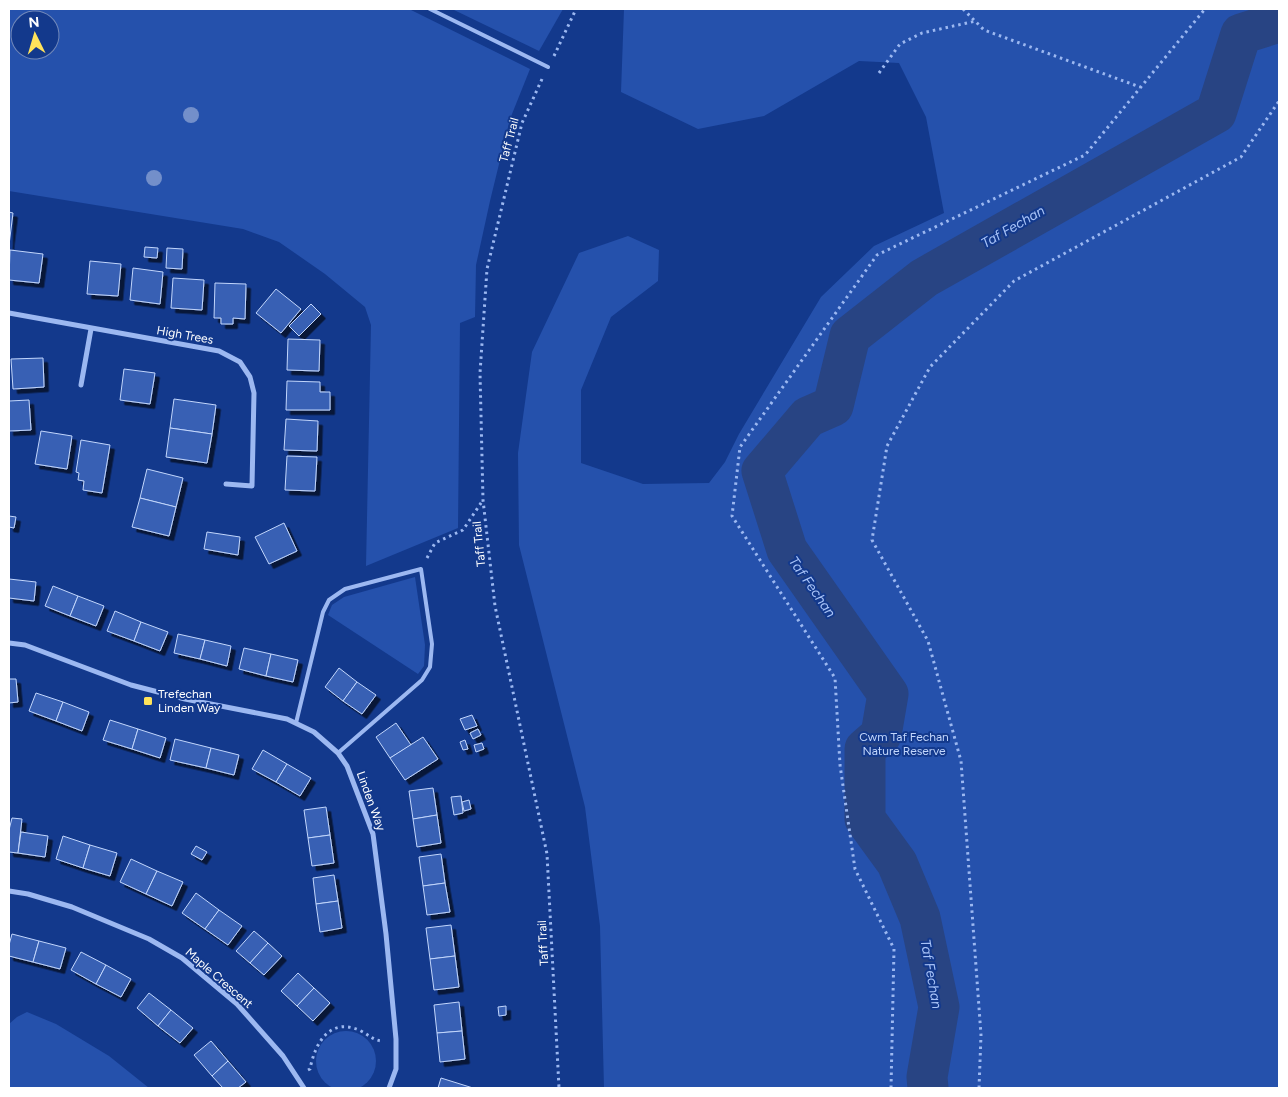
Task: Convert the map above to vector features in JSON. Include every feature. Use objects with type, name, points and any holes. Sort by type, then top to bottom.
[{"type":"street","name":"High Trees","points":[[9,313],[219,351],[240,362],[250,377],[254,393],[252,486],[226,484]]},
{"type":"street","points":[[81,385],[91,329]]},
{"type":"street","name":"Linden Way","points":[[9,643],[24,645],[131,685],[185,699],[287,719],[314,732],[338,753],[348,766],[373,834],[386,934],[396,1039],[396,1069],[389,1088]]},
{"type":"street","name":"Maple Crescent","points":[[9,891],[28,894],[80,910],[149,939],[182,958],[237,1004],[283,1056],[304,1088]]},
{"type":"lane","points":[[430,9],[548,67]]},
{"type":"lane","points":[[296,723],[323,612],[329,600],[345,589],[421,569],[432,644],[430,667],[422,680],[338,753]]},
{"type":"path","name":"Taff Trail","points":[[559,1088],[547,854],[495,606],[483,500],[480,373],[487,269],[522,123],[576,9]]},
{"type":"path","points":[[963,9],[984,30],[1140,87]]},
{"type":"path","points":[[891,1088],[894,949],[855,869],[840,765],[834,678],[732,516],[740,448],[877,255],[1085,155],[1205,9]]},
{"type":"path","points":[[879,73],[900,44],[922,33],[977,21]]},
{"type":"path","points":[[979,1088],[981,1035],[961,761],[928,641],[872,540],[887,446],[930,367],[1014,281],[1241,157],[1279,101]]},
{"type":"path","points":[[421,569],[435,543],[463,530],[483,500]]},
{"type":"path","points":[[310,1069],[318,1043],[322,1037],[331,1031],[349,1028],[361,1031],[379,1041]]},
{"type":"green space","points":[[9,9],[409,9],[530,69],[510,119],[490,201],[476,265],[475,317],[460,323],[458,528],[366,566],[371,325],[365,307],[325,274],[279,242],[243,229],[9,191]]},
{"type":"green space","points":[[452,9],[563,9],[539,51]]},
{"type":"green space","name":"Cwm Taf Fechan Nature Reserve","points":[[624,9],[1279,9],[1279,1088],[604,1088],[600,926],[585,807],[519,545],[518,453],[532,352],[579,253],[628,236],[659,250],[658,281],[611,317],[581,390],[581,463],[643,484],[709,483],[725,462],[739,434],[821,297],[874,246],[944,213],[926,117],[899,63],[859,61],[764,116],[698,129],[621,92]]},
{"type":"green space","points":[[415,577],[425,645],[424,666],[418,674],[328,615],[332,605],[344,597]]},
{"type":"green space","points":[[27,1012],[56,1024],[109,1056],[149,1088],[9,1088],[9,1024]]},
{"type":"green space","points":[[346,1031],[363,1036],[371,1044],[376,1061],[371,1078],[363,1086],[346,1091],[329,1086],[321,1078],[316,1061],[321,1044],[329,1036]]},
{"type":"building","points":[[9,212],[13,213],[9,245]]},
{"type":"building","points":[[145,247],[158,248],[157,258],[144,257]]},
{"type":"building","points":[[167,248],[183,249],[182,269],[166,268]]},
{"type":"building","points":[[10,250],[43,254],[39,283],[9,280]]},
{"type":"building","points":[[90,261],[121,264],[118,296],[87,294]]},
{"type":"building","points":[[133,268],[163,272],[160,304],[130,300]]},
{"type":"building","points":[[173,278],[204,280],[202,310],[171,308]]},
{"type":"building","points":[[215,283],[246,284],[245,319],[233,318],[233,324],[221,324],[221,318],[214,318]]},
{"type":"building","points":[[276,289],[301,309],[281,333],[256,313]]},
{"type":"building","points":[[311,304],[321,314],[299,336],[289,326]]},
{"type":"building","points":[[288,339],[320,340],[319,371],[287,370]]},
{"type":"building","points":[[43,358],[44,387],[13,389],[11,359]]},
{"type":"building","points":[[124,369],[155,373],[150,404],[120,400]]},
{"type":"building","points":[[287,381],[320,382],[320,392],[330,392],[330,410],[286,410]]},
{"type":"building","points":[[174,399],[216,405],[212,434],[170,428]]},
{"type":"building","points":[[29,400],[31,430],[9,431],[9,401]]},
{"type":"building","points":[[286,419],[318,421],[317,451],[284,450]]},
{"type":"building","points":[[170,428],[212,434],[207,463],[166,457]]},
{"type":"building","points":[[41,431],[72,436],[67,469],[35,464]]},
{"type":"building","points":[[81,440],[110,445],[102,493],[83,490],[84,481],[78,480],[79,473],[76,472]]},
{"type":"building","points":[[287,456],[317,457],[315,491],[285,490]]},
{"type":"building","points":[[147,469],[183,478],[176,507],[140,498]]},
{"type":"building","points":[[140,498],[176,507],[169,536],[132,527]]},
{"type":"building","points":[[9,516],[16,517],[14,528],[9,527]]},
{"type":"building","points":[[284,523],[297,551],[269,564],[255,537]]},
{"type":"building","points":[[207,532],[240,537],[238,555],[204,549]]},
{"type":"building","points":[[9,579],[36,582],[34,601],[9,598]]},
{"type":"building","points":[[53,586],[78,596],[70,616],[45,606]]},
{"type":"building","points":[[78,596],[104,606],[96,626],[70,616]]},
{"type":"building","points":[[115,611],[141,622],[134,641],[107,631]]},
{"type":"building","points":[[141,622],[168,632],[160,651],[134,641]]},
{"type":"building","points":[[178,634],[205,640],[200,659],[174,653]]},
{"type":"building","points":[[205,640],[231,646],[227,666],[200,659]]},
{"type":"building","points":[[244,648],[271,654],[266,676],[239,669]]},
{"type":"building","points":[[271,654],[298,660],[293,682],[266,676]]},
{"type":"building","points":[[339,668],[357,682],[343,701],[325,687]]},
{"type":"building","points":[[9,679],[16,679],[18,702],[9,703]]},
{"type":"building","points":[[357,682],[376,695],[362,714],[343,701]]},
{"type":"building","points":[[36,693],[63,702],[56,721],[29,711]]},
{"type":"building","points":[[63,702],[89,712],[82,731],[56,721]]},
{"type":"building","points":[[472,715],[477,726],[465,730],[460,719]]},
{"type":"building","points":[[110,720],[138,729],[132,749],[103,740]]},
{"type":"building","points":[[396,723],[411,745],[390,758],[376,737]]},
{"type":"building","points":[[138,729],[166,738],[160,758],[132,749]]},
{"type":"building","points":[[478,729],[481,735],[473,739],[470,733]]},
{"type":"building","points":[[423,737],[438,759],[405,780],[390,758]]},
{"type":"building","points":[[175,739],[211,748],[206,768],[170,760]]},
{"type":"building","points":[[465,740],[468,749],[463,750],[460,742]]},
{"type":"building","points":[[482,743],[484,749],[476,752],[474,745]]},
{"type":"building","points":[[211,748],[239,755],[234,775],[206,768]]},
{"type":"building","points":[[263,750],[287,764],[276,782],[252,769]]},
{"type":"building","points":[[287,764],[311,778],[300,796],[276,782]]},
{"type":"building","points":[[433,788],[437,815],[413,819],[409,791]]},
{"type":"building","points":[[461,796],[463,813],[454,815],[451,797]]},
{"type":"building","points":[[469,800],[471,809],[464,811],[462,802]]},
{"type":"building","points":[[326,807],[330,835],[308,838],[304,810]]},
{"type":"building","points":[[437,815],[441,843],[417,847],[413,819]]},
{"type":"building","points":[[12,818],[22,819],[18,853],[9,852],[9,830]]},
{"type":"building","points":[[21,832],[48,836],[45,857],[18,853]]},
{"type":"building","points":[[330,835],[334,863],[312,866],[308,838]]},
{"type":"building","points":[[63,836],[90,845],[83,868],[56,859]]},
{"type":"building","points":[[90,845],[117,853],[110,876],[83,868]]},
{"type":"building","points":[[196,846],[207,852],[202,860],[191,854]]},
{"type":"building","points":[[441,854],[445,883],[423,886],[419,857]]},
{"type":"building","points":[[131,859],[157,871],[146,894],[120,882]]},
{"type":"building","points":[[157,871],[183,882],[172,906],[146,894]]},
{"type":"building","points":[[334,875],[338,901],[316,904],[313,878]]},
{"type":"building","points":[[445,883],[450,912],[427,915],[423,886]]},
{"type":"building","points":[[196,893],[219,910],[205,929],[182,913]]},
{"type":"building","points":[[338,901],[342,928],[320,932],[316,904]]},
{"type":"building","points":[[219,910],[242,926],[228,945],[205,929]]},
{"type":"building","points":[[451,925],[455,956],[430,959],[426,928]]},
{"type":"building","points":[[254,931],[268,943],[250,963],[236,951]]},
{"type":"building","points":[[12,934],[39,941],[33,962],[9,956]]},
{"type":"building","points":[[39,941],[66,948],[60,969],[33,962]]},
{"type":"building","points":[[268,943],[282,956],[264,975],[250,963]]},
{"type":"building","points":[[81,952],[106,965],[96,984],[71,970]]},
{"type":"building","points":[[455,956],[459,987],[434,990],[430,959]]},
{"type":"building","points":[[106,965],[131,979],[121,997],[96,984]]},
{"type":"building","points":[[298,973],[314,988],[297,1006],[281,991]]},
{"type":"building","points":[[314,988],[330,1003],[313,1021],[297,1006]]},
{"type":"building","points":[[149,993],[171,1010],[158,1026],[137,1008]]},
{"type":"building","points":[[459,1002],[462,1031],[437,1033],[434,1005]]},
{"type":"building","points":[[506,1006],[506,1015],[499,1016],[498,1007]]},
{"type":"building","points":[[171,1010],[193,1028],[180,1043],[158,1026]]},
{"type":"building","points":[[462,1031],[465,1059],[440,1062],[437,1033]]},
{"type":"building","points":[[211,1041],[228,1061],[212,1076],[194,1055]]},
{"type":"building","points":[[228,1061],[246,1082],[238,1088],[223,1088],[212,1076]]},
{"type":"building","points":[[441,1078],[473,1088],[438,1088]]},
{"type":"waterway","name":"Taf Fechan","points":[[928,1088],[927,1077],[939,1007],[920,918],[897,863],[865,819],[865,749],[881,735],[888,694],[787,550],[762,471],[808,417],[833,406],[850,336],[924,278],[1216,113],[1241,34],[1279,22]]},
{"type":"place","name":"Trefechan Linden Way","points":[[148,701]]}]
